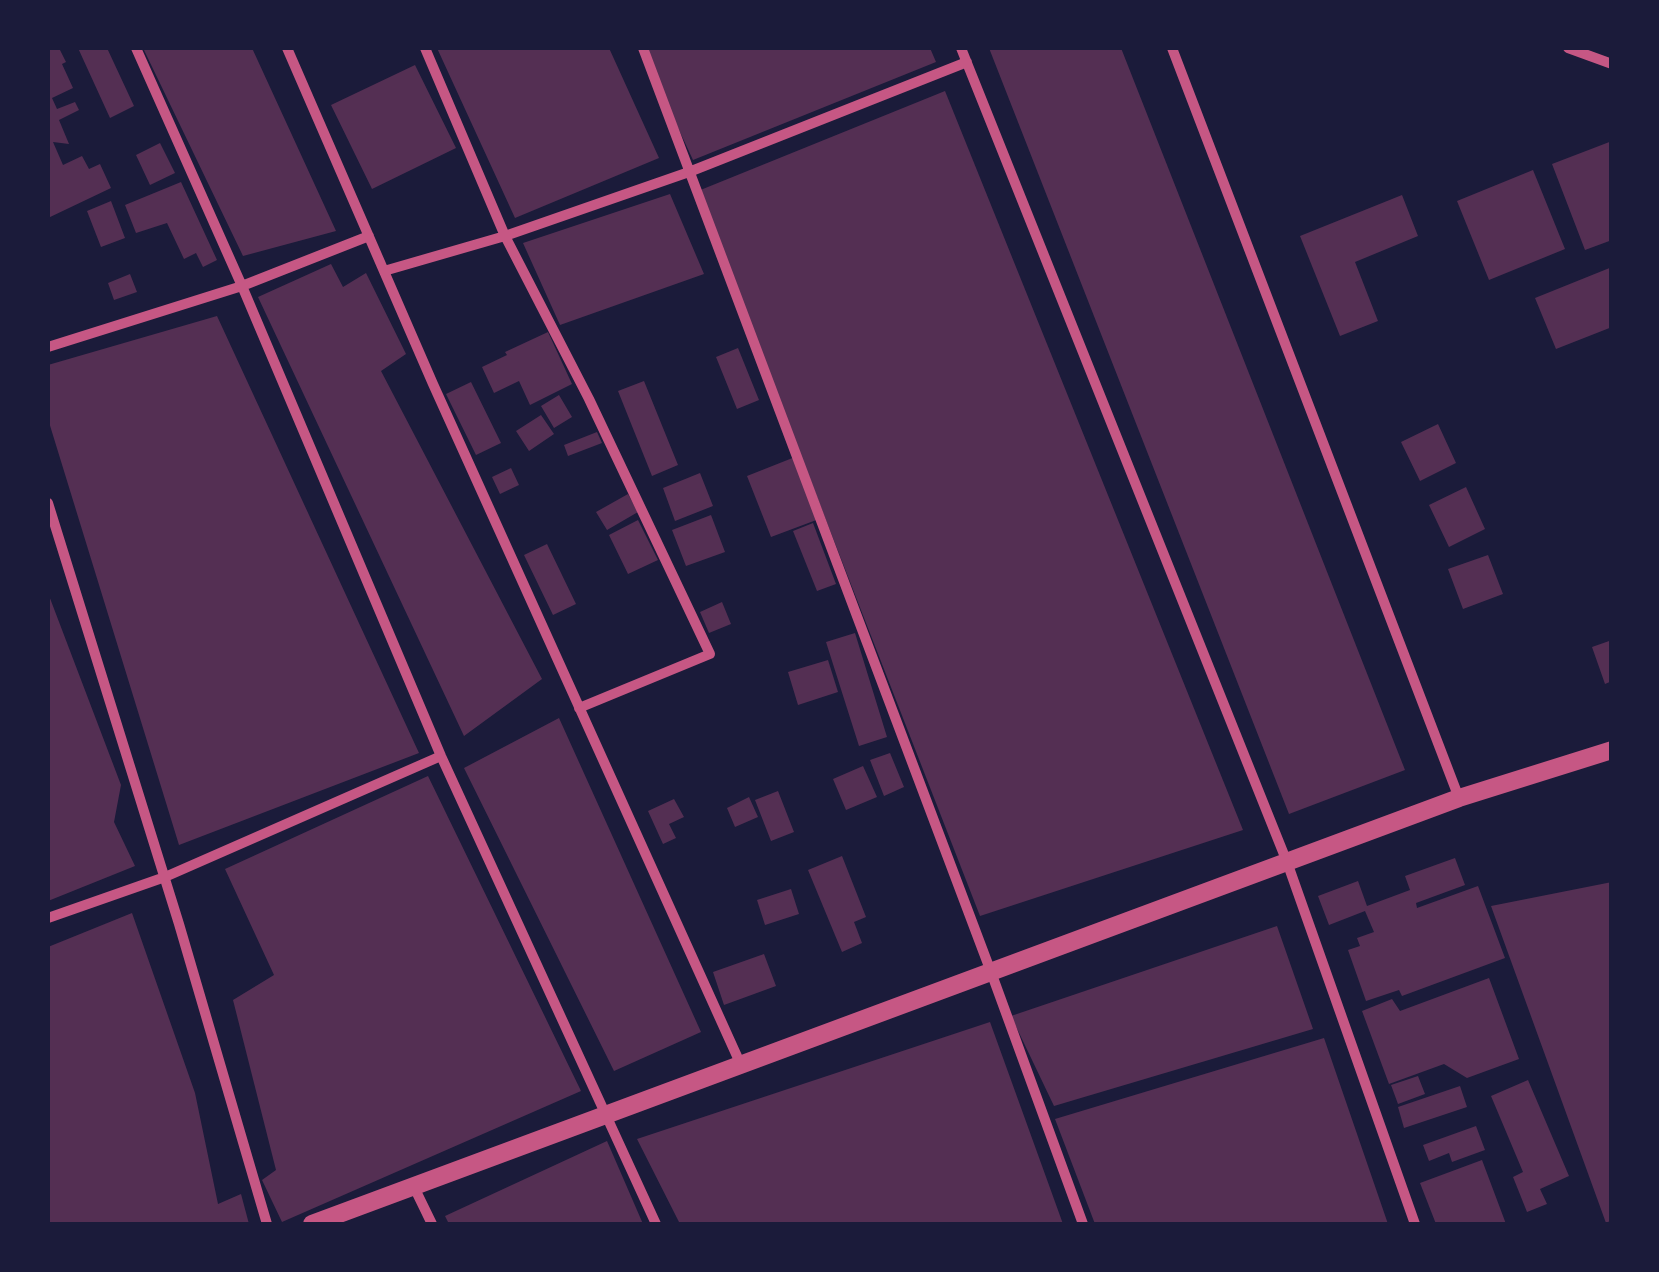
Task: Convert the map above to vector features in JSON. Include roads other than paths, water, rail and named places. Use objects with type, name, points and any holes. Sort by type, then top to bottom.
[{"type":"street","points":[[136,48],[442,756],[656,1224]]},
{"type":"street","points":[[287,48],[741,1065]]},
{"type":"street","points":[[425,48],[505,236],[589,399],[710,654],[580,708]]},
{"type":"street","points":[[643,48],[992,972],[1083,1224]]},
{"type":"street","points":[[961,48],[1287,862],[1415,1224]]},
{"type":"street","points":[[1172,48],[1459,798]]},
{"type":"street","points":[[1568,48],[1612,64]]},
{"type":"street","points":[[384,272],[505,236],[689,172],[967,62]]},
{"type":"street","points":[[48,347],[242,286],[369,236]]},
{"type":"street","points":[[48,503],[267,1224]]},
{"type":"street","points":[[48,548],[60,542]]},
{"type":"street","points":[[312,1224],[1459,798],[1612,750]]},
{"type":"street","points":[[48,918],[164,876],[442,756]]},
{"type":"street","points":[[414,1187],[432,1224]]}]
